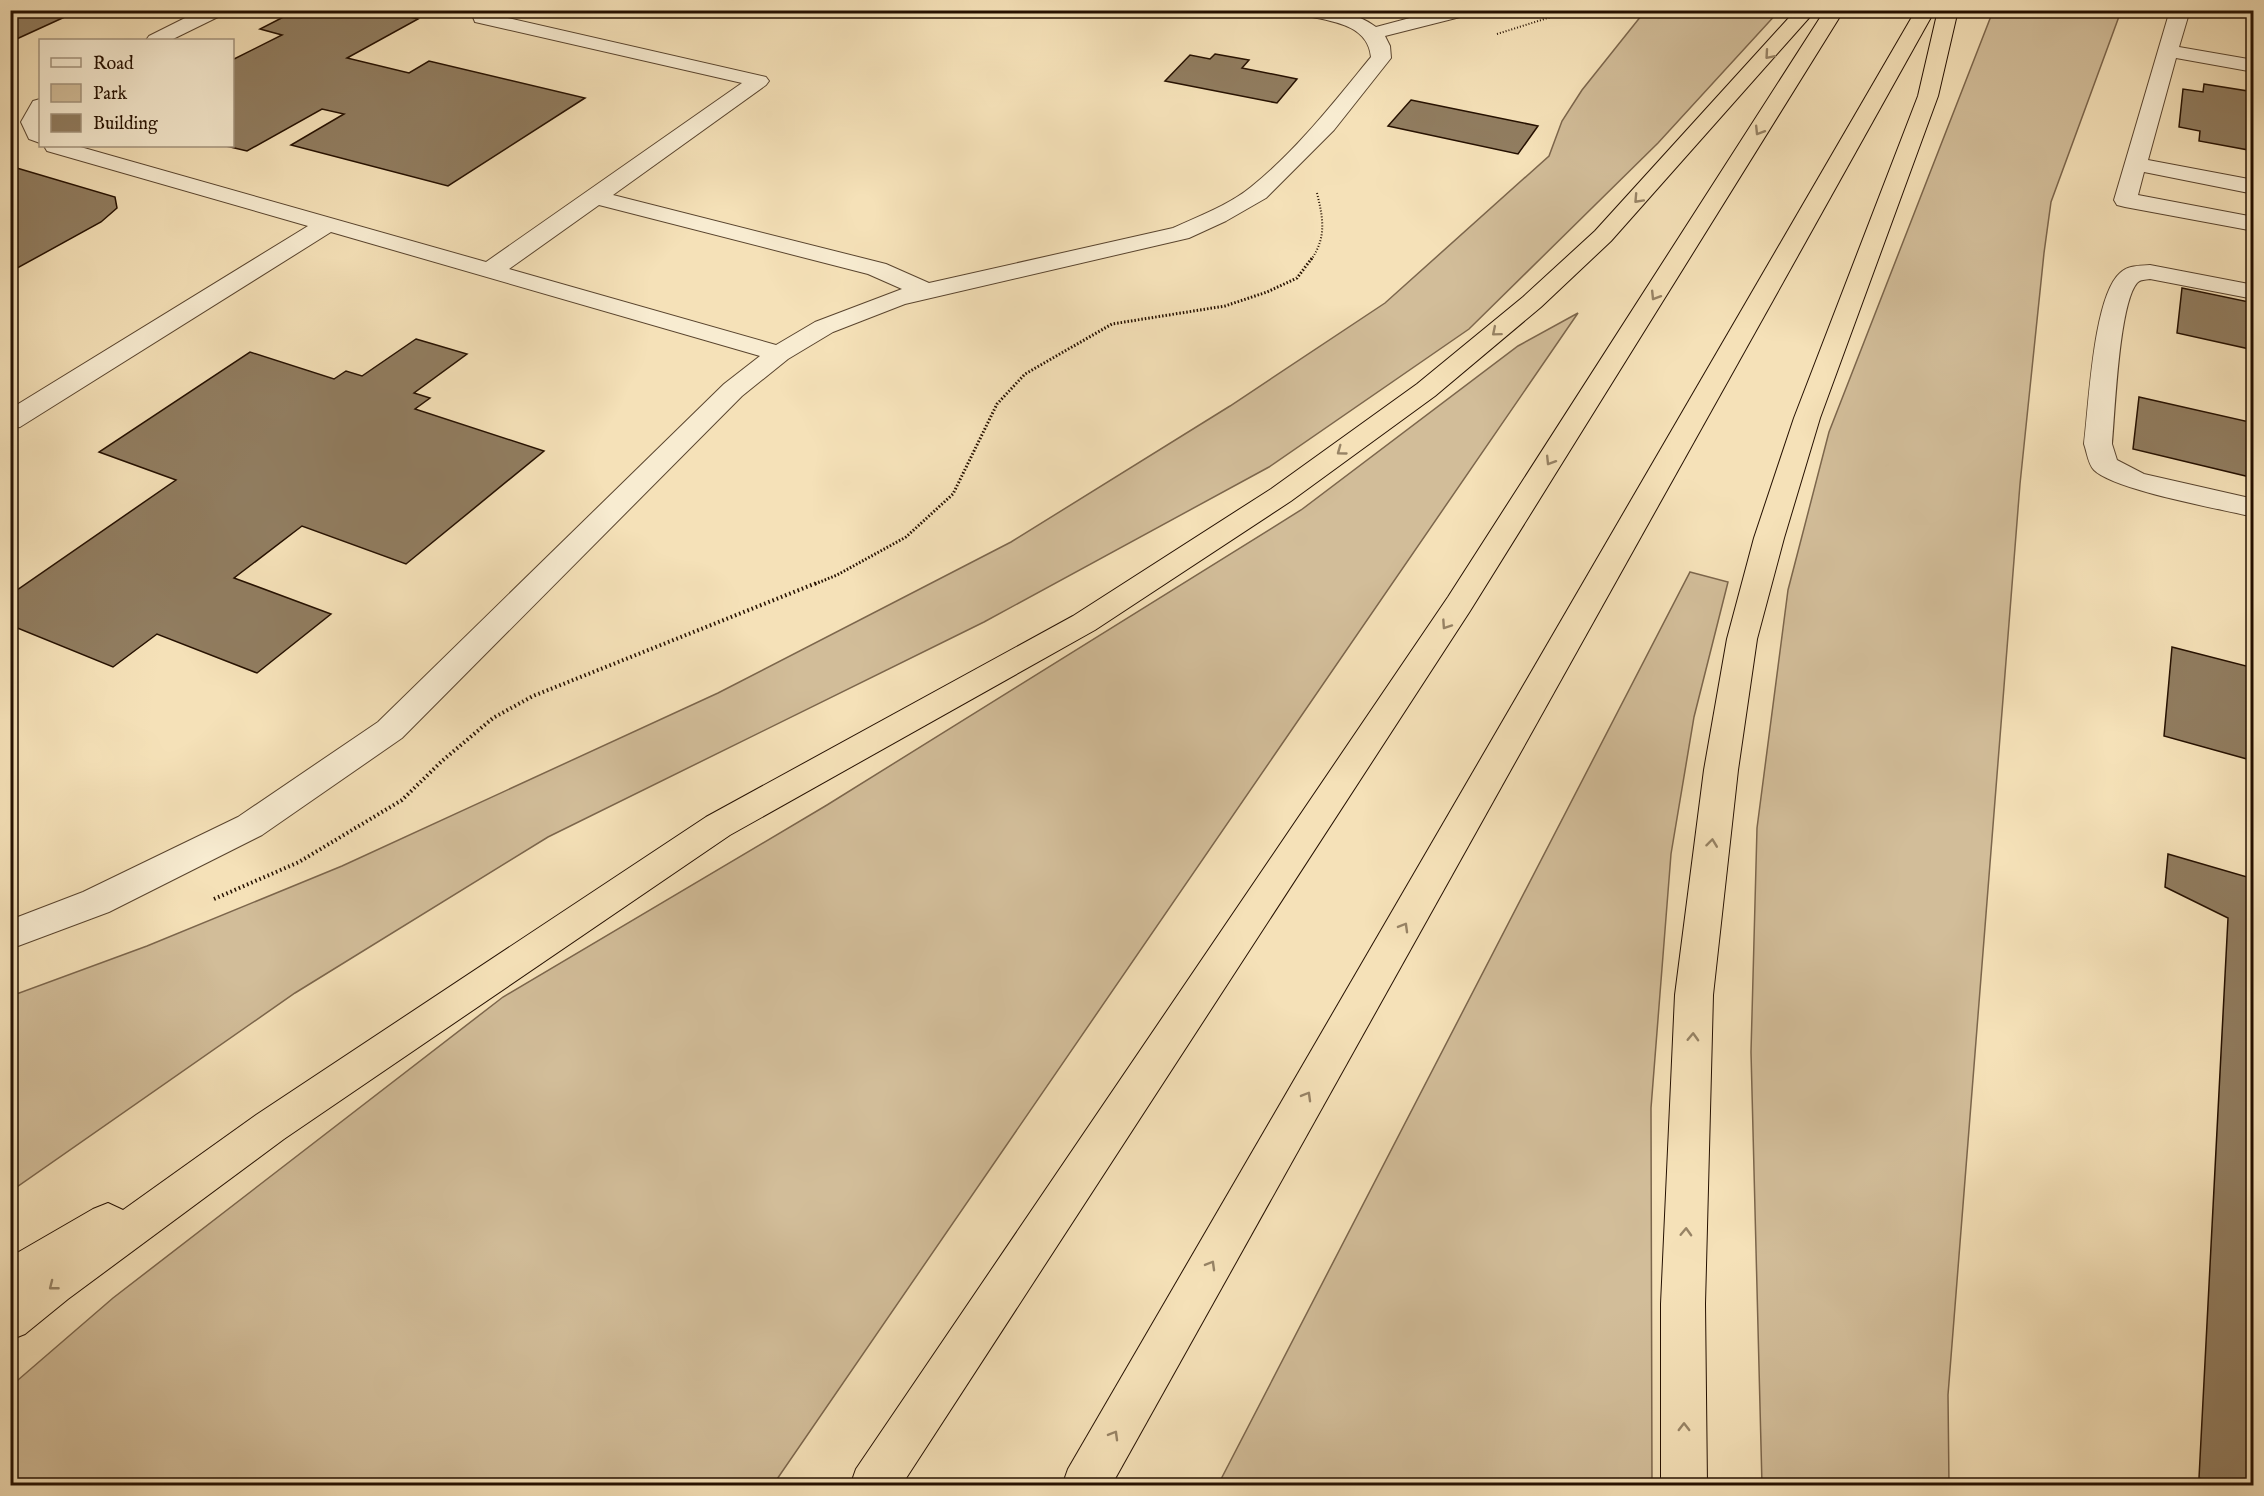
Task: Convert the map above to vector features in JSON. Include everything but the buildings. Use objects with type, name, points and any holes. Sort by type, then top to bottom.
[{"type":"highway","points":[[10,1320],[270,1127],[718,826],[1084,623],[1281,495],[1426,390],[1532,302],[1603,236],[1808,10]]},
{"type":"highway","points":[[873,1485],[1460,604],[1835,10]]},
{"type":"highway","points":[[1085,1485],[1926,10]]},
{"type":"highway","points":[[1684,1485],[1683,1304],[1694,995],[1721,770],[1742,639],[1769,538],[1807,418],[1928,96],[1948,10]]},
{"type":"highway","points":[[10,1280],[270,1127]]},
{"type":"street","points":[[158,39],[217,10]]},
{"type":"street","points":[[480,10],[482,18],[759,81],[490,271]]},
{"type":"street","points":[[1305,10],[1347,21],[1375,33],[1465,10]]},
{"type":"street","points":[[2180,10],[2125,200],[2253,224]]},
{"type":"street","points":[[10,935],[96,902],[250,826],[390,730],[733,390],[779,354],[824,327],[897,298],[1182,234],[1258,193],[1326,124],[1381,58],[1382,46],[1375,33]]},
{"type":"street","points":[[2169,51],[2253,66]]},
{"type":"street","points":[[39,107],[32,123],[39,136]]},
{"type":"street","points":[[58,147],[779,354]]},
{"type":"street","points":[[2136,164],[2253,187]]},
{"type":"street","points":[[595,197],[877,269],[926,291]]},
{"type":"street","points":[[10,421],[328,224]]},
{"type":"street","points":[[2253,292],[2150,272],[2135,273],[2126,280],[2114,308],[2098,444],[2105,465],[2135,480],[2253,508]]},
{"type":"path","points":[[1486,36],[1574,10]]},
{"type":"path","points":[[212,900],[299,862],[402,800],[442,761],[493,718],[533,696],[837,575],[906,537],[952,494],[997,404],[1025,374],[1112,324],[1226,306],[1267,292],[1297,278],[1318,250],[1324,222],[1318,204],[1317,192],[1320,186]]},
{"type":"green space","points":[[1645,11],[1779,11],[1658,143],[1469,329],[1269,467],[984,622],[548,837],[295,993],[11,1191],[11,996],[147,946],[342,866],[718,693],[1011,542],[1230,406],[1385,303],[1549,156],[1562,121],[1582,90]]},
{"type":"green space","points":[[1993,11],[2121,11],[2051,202],[2044,253],[2020,484],[1948,1395],[1949,1485],[1762,1485],[1751,1052],[1757,828],[1788,590],[1829,432]]},
{"type":"green space","points":[[1578,313],[773,1485],[11,1485],[11,1386],[113,1298],[503,997],[827,805],[1301,510],[1518,346]]},
{"type":"green space","points":[[1690,572],[1728,582],[1694,717],[1671,854],[1651,1108],[1652,1485],[1218,1485]]}]
